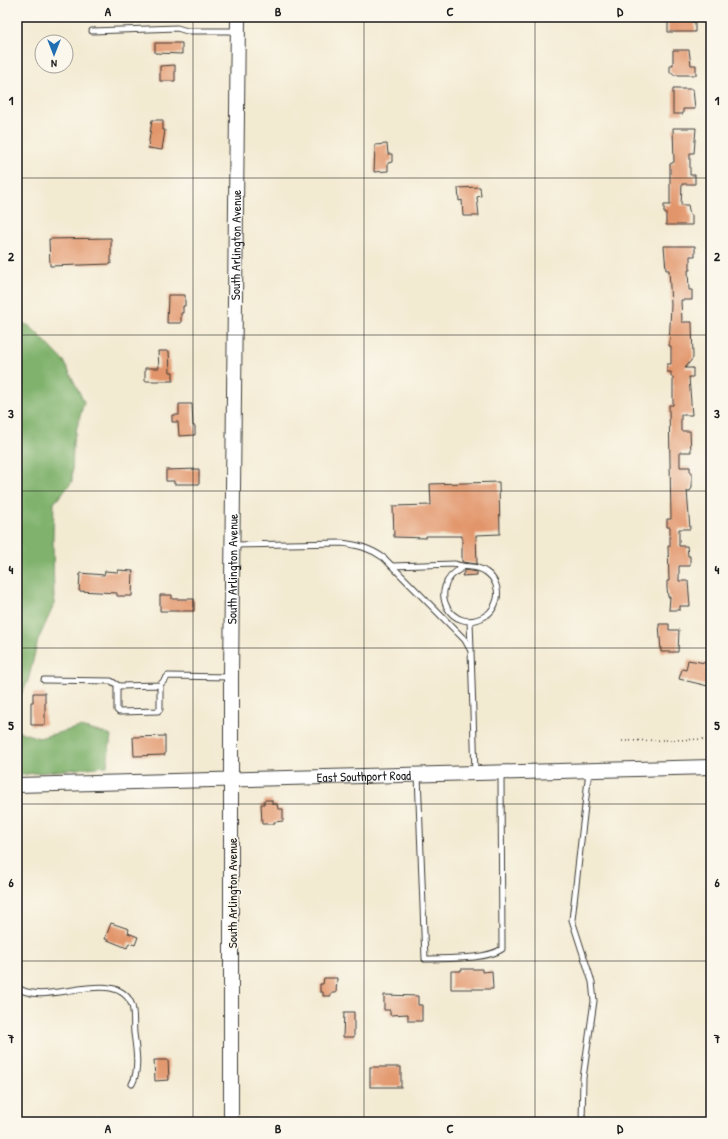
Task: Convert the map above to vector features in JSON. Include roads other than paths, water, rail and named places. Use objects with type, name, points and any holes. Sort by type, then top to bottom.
[{"type":"main road","name":"South Arlington Avenue","points":[[232,1122],[231,677],[234,545],[238,17]]},
{"type":"main road","name":"East Southport Road","points":[[17,785],[711,767]]},
{"type":"lane","points":[[92,31],[177,28],[187,31],[238,32]]},
{"type":"lane","points":[[234,545],[342,543],[359,545],[372,550],[392,566],[465,640],[471,651]]},
{"type":"lane","points":[[392,566],[455,564],[462,568]]},
{"type":"lane","points":[[477,567],[485,571],[494,580],[497,592],[497,601],[487,615],[479,619],[470,621],[454,616],[444,602],[443,594],[448,578],[462,568],[477,567]]},
{"type":"lane","points":[[470,621],[475,774]]},
{"type":"lane","points":[[119,686],[117,687],[117,710],[119,712],[158,711],[160,709],[160,685],[168,676],[231,677]]},
{"type":"lane","points":[[44,680],[111,680],[119,686],[160,685]]},
{"type":"lane","points":[[582,1122],[583,1078],[594,1001],[592,982],[572,920],[589,770]]},
{"type":"lane","points":[[418,775],[425,959],[482,955],[496,953],[502,949],[501,773]]},
{"type":"lane","points":[[17,988],[26,992],[37,993],[99,987],[122,992],[132,1004],[133,1013],[136,1065],[135,1079],[132,1084]]},
{"type":"lane","points":[[232,1122],[260,1122]]}]
